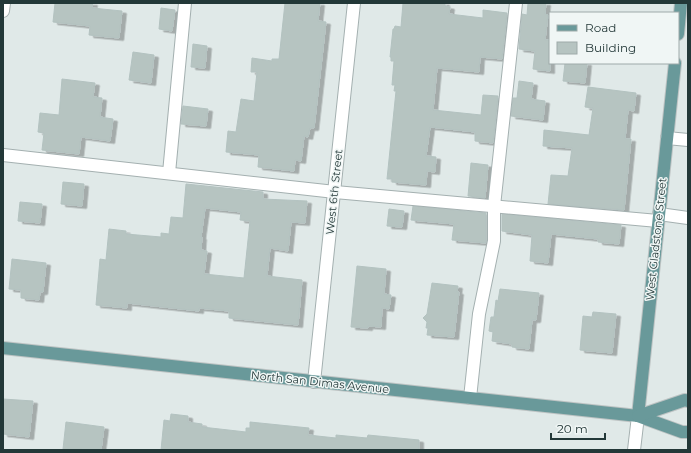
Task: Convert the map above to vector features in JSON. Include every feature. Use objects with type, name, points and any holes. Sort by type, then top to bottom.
[{"type":"main road","points":[[679,24],[681,3]]},
{"type":"main road","name":"West Gladstone Street","points":[[638,416],[675,64]]},
{"type":"main road","name":"North San Dimas Avenue","points":[[3,348],[638,416],[682,432],[688,432]]},
{"type":"main road","name":"North San Dimas Avenue","points":[[638,416],[688,400]]},
{"type":"street","points":[[3,11],[4,3]]},
{"type":"street","points":[[169,173],[185,3]]},
{"type":"street","name":"West 6th Street","points":[[314,382],[354,3]]},
{"type":"street","points":[[470,398],[479,314],[494,241],[494,206],[516,3]]},
{"type":"street","points":[[667,138],[688,140]]},
{"type":"street","points":[[3,155],[334,192],[494,206],[659,218],[688,218]]},
{"type":"street","points":[[634,450],[638,416]]},
{"type":"building","points":[[55,3],[93,3],[92,8],[122,11],[119,38],[89,35],[90,26],[53,22]]},
{"type":"building","points":[[285,3],[320,3],[318,21],[326,22],[314,128],[310,128],[308,137],[304,136],[301,161],[295,160],[294,171],[258,167],[259,155],[226,152],[228,131],[236,132],[241,99],[254,101],[257,72],[251,72],[252,58],[272,61],[272,59],[279,59]]},
{"type":"building","points":[[403,3],[445,3],[445,6],[450,7],[449,14],[483,18],[483,10],[507,13],[502,59],[480,57],[479,72],[437,68],[433,110],[481,115],[483,95],[498,96],[493,143],[475,141],[475,132],[430,127],[426,156],[436,157],[435,172],[427,171],[426,185],[392,182],[392,179],[387,179],[396,91],[394,91],[395,85],[392,85],[394,61],[391,61],[390,57],[393,29],[395,26],[401,27]]},
{"type":"building","points":[[528,3],[546,3],[545,14],[548,15],[545,40],[549,40],[550,71],[533,69],[535,51],[519,49],[522,14],[527,15]]},
{"type":"building","points":[[161,8],[175,10],[172,31],[159,29]]},
{"type":"building","points":[[193,44],[207,46],[205,68],[191,67]]},
{"type":"building","points":[[133,52],[154,55],[151,83],[129,80]]},
{"type":"building","points":[[565,64],[587,64],[585,83],[563,81]]},
{"type":"building","points":[[62,79],[95,83],[93,97],[102,98],[100,117],[113,119],[110,141],[81,137],[79,154],[42,150],[44,133],[38,132],[40,113],[59,115]]},
{"type":"building","points":[[519,81],[533,83],[531,99],[545,101],[543,120],[511,116],[513,98],[517,98]]},
{"type":"building","points":[[588,87],[636,93],[634,111],[628,110],[625,139],[631,139],[624,210],[548,204],[551,175],[568,176],[572,148],[543,146],[544,130],[589,135],[593,108],[585,107]]},
{"type":"building","points":[[183,106],[208,109],[206,126],[181,124]]},
{"type":"building","points":[[471,163],[488,165],[485,198],[468,196]]},
{"type":"building","points":[[63,182],[84,184],[82,206],[61,204]]},
{"type":"building","points":[[186,184],[263,192],[263,199],[307,201],[305,223],[291,222],[288,251],[270,248],[267,276],[302,280],[298,325],[229,318],[229,311],[199,308],[199,311],[127,303],[127,308],[96,305],[100,259],[106,260],[109,229],[126,231],[126,234],[161,237],[161,233],[169,234],[171,217],[183,218]],"holes":[[[205,208],[241,212],[240,220],[250,221],[244,278],[204,274],[207,251],[201,250],[201,237]]]},
{"type":"building","points":[[20,202],[42,204],[40,223],[18,221]]},
{"type":"building","points":[[413,206],[486,213],[486,243],[452,240],[454,224],[411,220]]},
{"type":"building","points":[[389,209],[404,211],[402,227],[387,226]]},
{"type":"building","points":[[502,214],[621,225],[619,244],[598,242],[598,239],[551,234],[548,263],[530,261],[532,235],[502,231]]},
{"type":"building","points":[[12,259],[46,263],[43,292],[40,292],[39,300],[21,298],[21,290],[9,289]]},
{"type":"building","points":[[357,266],[386,269],[384,294],[391,295],[389,309],[382,308],[381,327],[351,327]]},
{"type":"building","points":[[432,283],[458,286],[457,292],[459,292],[454,337],[427,335],[427,322],[423,318],[427,314]]},
{"type":"building","points":[[500,289],[539,293],[536,320],[532,320],[529,349],[512,347],[512,344],[492,341],[493,332],[489,331],[491,317],[494,317],[496,300],[498,301]]},
{"type":"building","points":[[593,312],[616,314],[612,353],[580,350],[583,316],[592,317]]},
{"type":"building","points":[[3,399],[33,401],[29,437],[3,434]]},
{"type":"building","points":[[171,414],[188,416],[188,422],[202,424],[202,427],[246,432],[246,428],[250,428],[250,422],[309,428],[308,435],[336,438],[336,435],[367,438],[368,435],[419,440],[419,450],[161,450],[164,420],[170,421]]},
{"type":"building","points":[[66,422],[104,427],[101,450],[63,449]]}]
